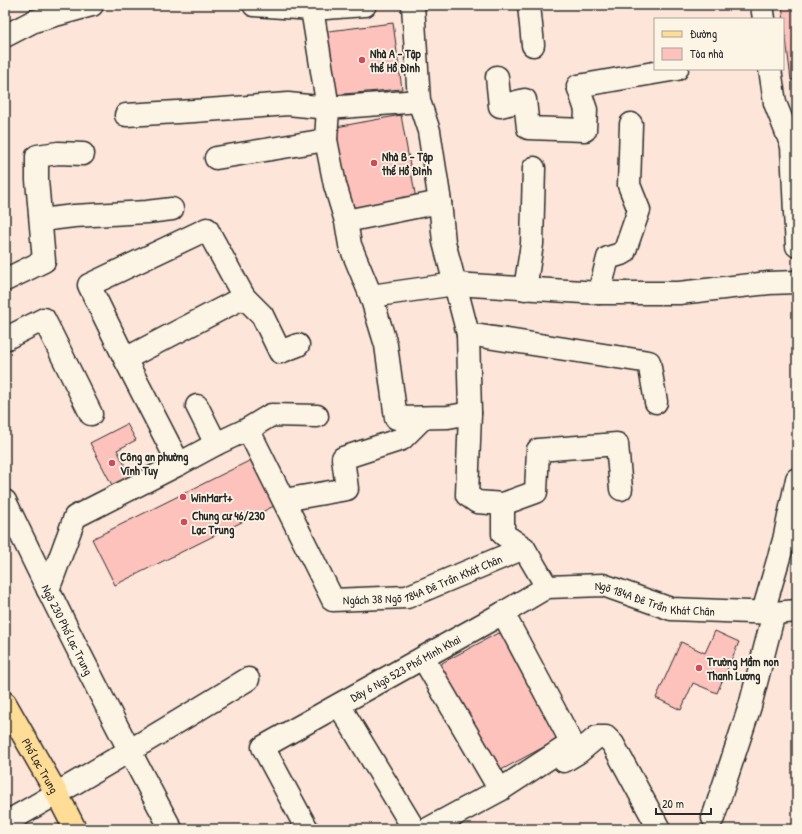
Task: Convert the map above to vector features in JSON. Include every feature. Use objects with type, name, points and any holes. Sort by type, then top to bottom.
[{"type":"main road","name":"Phố Lạc Trung","points":[[5,703],[57,794],[75,829]]},
{"type":"street","points":[[5,36],[34,21],[92,5]]},
{"type":"street","points":[[254,5],[312,9],[365,5]]},
{"type":"street","points":[[413,5],[420,101],[429,130],[440,202],[444,242],[468,334],[470,413],[467,495],[477,502],[503,504],[536,492],[538,450],[617,444],[621,489]]},
{"type":"street","points":[[529,5],[533,45]]},
{"type":"street","points":[[762,5],[764,18]]},
{"type":"street","points":[[312,9],[328,108],[326,140],[346,221],[350,245],[371,296],[386,345],[396,418],[448,418],[470,413]]},
{"type":"street","points":[[497,77],[500,106],[525,100],[528,128],[585,130],[586,110],[578,86],[671,70]]},
{"type":"street","points":[[770,70],[775,103],[795,146],[795,213],[797,246]]},
{"type":"street","points":[[126,115],[194,112],[288,104],[328,108],[420,101]]},
{"type":"street","points":[[599,293],[608,258],[624,253],[639,210],[629,185],[631,124]]},
{"type":"street","points":[[216,158],[326,140]]},
{"type":"street","points":[[5,280],[44,261],[37,180],[37,156],[58,153],[83,154]]},
{"type":"street","points":[[525,289],[532,244],[534,168]]},
{"type":"street","points":[[346,221],[440,202]]},
{"type":"street","points":[[41,220],[74,216],[147,212],[172,209]]},
{"type":"street","points":[[179,464],[89,285],[207,229],[244,297],[262,316],[280,352],[298,345]]},
{"type":"street","points":[[371,296],[455,284],[599,293],[679,293],[769,283],[797,282]]},
{"type":"street","points":[[125,359],[244,297]]},
{"type":"street","points":[[5,338],[44,319],[91,414]]},
{"type":"street","points":[[468,334],[649,362],[656,402]]},
{"type":"street","points":[[197,406],[216,444]]},
{"type":"street","name":"Ngõ 230 Phố Lạc Trung","points":[[172,829],[130,751],[48,590],[75,517],[248,429],[271,415],[317,416]]},
{"type":"street","points":[[248,429],[284,500],[347,489],[343,458],[402,439],[423,418]]},
{"type":"street","points":[[714,818],[750,706],[797,479]]},
{"type":"street","name":"Ngách 38 Ngõ 184A Đê Trần Khát Chân","points":[[284,500],[333,600],[407,597],[524,548]]},
{"type":"street","points":[[5,501],[48,590]]},
{"type":"street","points":[[503,504],[503,534],[524,548],[547,587]]},
{"type":"street","name":"Ngõ 184A Đê Trần Khát Chân","points":[[547,587],[603,585],[671,609],[769,612],[797,611]]},
{"type":"street","name":"Dãy 6 Ngõ 523 Phố Minh Khai","points":[[308,829],[263,747],[547,587]]},
{"type":"street","points":[[428,829],[500,790],[572,743],[503,613]]},
{"type":"street","points":[[423,658],[500,790]]},
{"type":"street","points":[[5,823],[57,794],[248,680]]},
{"type":"street","points":[[339,705],[414,829]]},
{"type":"street","points":[[450,829],[579,752],[597,737],[606,737],[613,744],[658,827]]},
{"type":"building","points":[[782,5],[797,5],[797,79],[791,80]]},
{"type":"building","name":"Nhà A - Tập thể Hồ Đình","points":[[393,23],[402,89],[332,95],[321,32]]},
{"type":"building","name":"Nhà B - Tập thể Hồ Đình","points":[[401,115],[416,199],[346,211],[331,128]]},
{"type":"building","name":"Công an phường Vĩnh Tuy","points":[[127,424],[136,440],[117,450],[131,477],[113,487],[90,443]]},
{"type":"building","name":"Chung cư 46/230 Lạc Trung","points":[[253,459],[276,505],[115,585],[92,539]]},
{"type":"building","name":"Trường Mầm non Thanh Lương","points":[[715,631],[739,642],[717,693],[693,683],[681,710],[656,698],[681,642],[705,653]]},
{"type":"building","points":[[498,633],[506,636],[558,730],[555,741],[501,770],[441,672],[442,663]]},
{"type":"place","name":"Nhà A - Tập thể Hồ Đình","points":[[362,60]]},
{"type":"place","name":"Nhà B - Tập thể Hồ Đình","points":[[374,163]]},
{"type":"place","name":"Công an phường Vĩnh Tuy","points":[[112,463]]},
{"type":"place","name":"WinMart+","points":[[183,497]]},
{"type":"place","name":"Chung cư 46/230 Lạc Trung","points":[[184,522]]},
{"type":"place","name":"Trường Mầm non Thanh Lương","points":[[699,668]]}]
